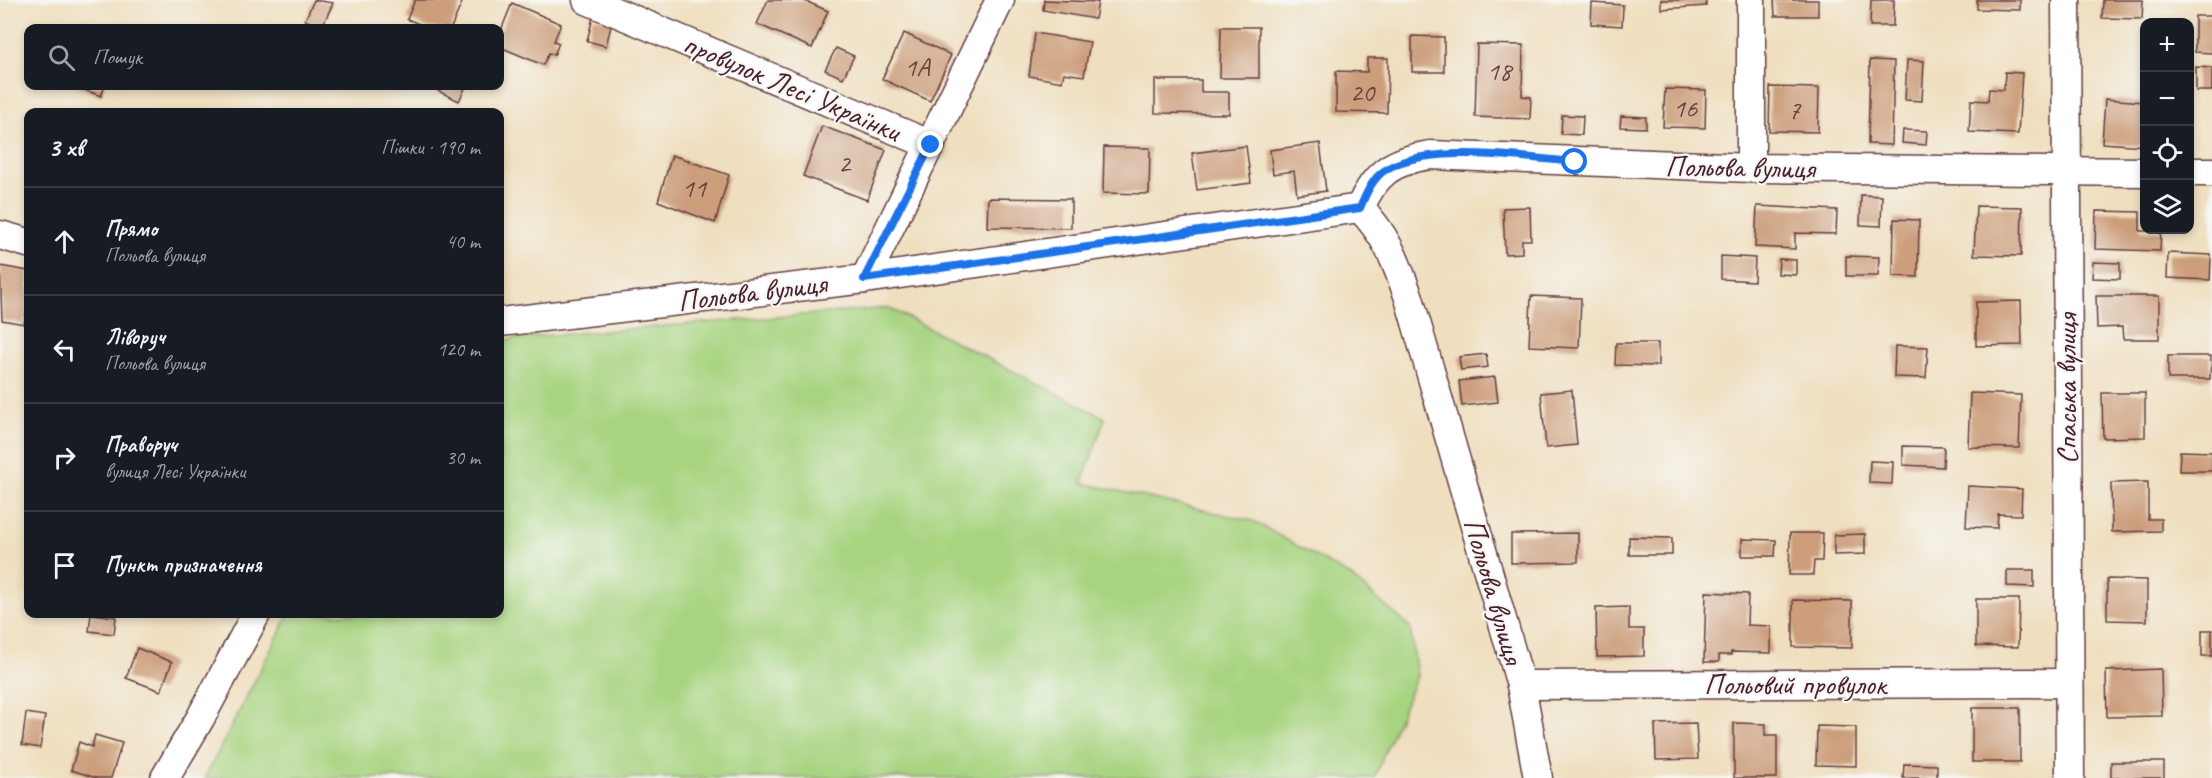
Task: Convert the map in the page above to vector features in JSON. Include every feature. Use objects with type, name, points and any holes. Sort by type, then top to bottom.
[{"type":"street","name":"провулок Лесі Українки","points":[[587,0],[931,145]]},
{"type":"street","points":[[864,279],[1000,0]]},
{"type":"street","points":[[1751,168],[1752,0]]},
{"type":"street","name":"Спаська вулиця","points":[[2066,0],[2065,171],[2070,778]]},
{"type":"street","name":"Польова вулиця","points":[[1360,208],[1369,189],[1380,174],[1410,158],[1430,155],[1751,168],[2140,172]]},
{"type":"street","points":[[2194,172],[2212,172]]},
{"type":"street","name":"Польова вулиця","points":[[504,322],[864,279],[1360,208]]},
{"type":"street","name":"Польова вулиця","points":[[1360,208],[1382,232],[1392,251],[1409,298],[1521,685],[1538,778]]},
{"type":"street","points":[[0,235],[24,242]]},
{"type":"street","points":[[165,778],[201,717],[254,618]]},
{"type":"street","name":"Польовий провулок","points":[[1521,685],[2068,683]]},
{"type":"green space","points":[[889,308],[1105,418],[1082,483],[1253,521],[1349,575],[1410,627],[1417,676],[1374,778],[205,778],[287,618],[504,618],[504,341],[518,338]]},
{"type":"building","points":[[314,0],[333,3],[323,24],[315,24],[305,20]]},
{"type":"building","points":[[415,0],[463,0],[453,24],[419,24],[407,19]]},
{"type":"building","points":[[768,0],[803,0],[828,11],[812,48],[757,24]]},
{"type":"building","points":[[1044,0],[1098,2],[1095,19],[1043,10]]},
{"type":"building","points":[[1661,0],[1706,0],[1706,6],[1661,9]]},
{"type":"building","points":[[1774,0],[1818,0],[1818,16],[1775,16]]},
{"type":"building","points":[[1871,0],[1894,0],[1893,26],[1870,26]]},
{"type":"building","points":[[1977,0],[2020,0],[2020,10],[1977,9]]},
{"type":"building","points":[[2103,0],[2143,0],[2142,18],[2140,19],[2102,18]]},
{"type":"building","points":[[512,3],[561,24],[554,41],[559,43],[554,55],[549,53],[543,65],[504,49],[504,24]]},
{"type":"building","points":[[1592,3],[1623,5],[1622,26],[1591,24]]},
{"type":"building","points":[[2195,16],[2212,16],[2212,53],[2195,52]]},
{"type":"building","points":[[593,17],[612,22],[606,46],[587,41]]},
{"type":"building","points":[[1221,27],[1259,27],[1259,78],[1220,78]]},
{"type":"building","points":[[904,33],[951,55],[930,101],[882,79]]},
{"type":"building","points":[[1035,33],[1090,42],[1084,76],[1064,73],[1062,82],[1029,76]]},
{"type":"building","points":[[1412,36],[1444,37],[1444,72],[1412,72]]},
{"type":"building","points":[[1477,44],[1523,45],[1522,96],[1531,97],[1530,119],[1475,117]]},
{"type":"building","points":[[836,48],[854,56],[843,78],[825,70]]},
{"type":"building","points":[[1367,58],[1388,58],[1387,113],[1336,112],[1336,71],[1367,72]]},
{"type":"building","points":[[1870,60],[1894,61],[1892,145],[1868,144]]},
{"type":"building","points":[[1907,60],[1924,61],[1922,101],[1905,100]]},
{"type":"building","points":[[2196,67],[2212,68],[2212,91],[2196,91]]},
{"type":"building","points":[[2005,72],[2022,73],[2018,134],[1969,132],[1971,100],[1988,101],[1989,89],[2004,90]]},
{"type":"building","points":[[1155,80],[1201,80],[1201,92],[1229,92],[1229,114],[1155,113]]},
{"type":"building","points":[[1770,87],[1819,88],[1818,132],[1769,131]]},
{"type":"building","points":[[1665,89],[1706,90],[1705,128],[1663,127]]},
{"type":"building","points":[[85,90],[103,90],[101,96]]},
{"type":"building","points":[[438,90],[464,90],[459,101]]},
{"type":"building","points":[[2105,99],[2140,102],[2140,146],[2102,143]]},
{"type":"building","points":[[1562,115],[1583,116],[1582,135],[1561,134]]},
{"type":"building","points":[[1621,116],[1646,117],[1646,128],[1620,127]]},
{"type":"building","points":[[822,126],[886,150],[867,200],[803,176]]},
{"type":"building","points":[[1903,130],[1927,131],[1926,145],[1902,143]]},
{"type":"building","points":[[1320,143],[1326,191],[1297,195],[1294,171],[1273,174],[1270,150]]},
{"type":"building","points":[[1246,146],[1251,183],[1197,190],[1192,153]]},
{"type":"building","points":[[1104,147],[1150,148],[1149,194],[1103,193]]},
{"type":"building","points":[[672,155],[729,175],[715,223],[658,201]]},
{"type":"building","points":[[1861,195],[1882,196],[1881,226],[1860,225]]},
{"type":"building","points":[[988,198],[1071,199],[1071,228],[987,227]]},
{"type":"building","points":[[1757,206],[1837,210],[1836,234],[1795,233],[1795,249],[1755,247]]},
{"type":"building","points":[[1976,206],[2022,207],[2021,256],[1974,255]]},
{"type":"building","points":[[1530,207],[1531,240],[1522,240],[1522,253],[1505,254],[1503,208]]},
{"type":"building","points":[[2096,211],[2140,212],[2140,234],[2161,234],[2160,251],[2095,249]]},
{"type":"building","points":[[1894,219],[1919,220],[1918,277],[1893,276]]},
{"type":"building","points":[[2168,253],[2211,255],[2210,280],[2167,278]]},
{"type":"building","points":[[1721,256],[1755,258],[1754,281],[1721,279]]},
{"type":"building","points":[[1846,256],[1879,257],[1878,276],[1846,276]]},
{"type":"building","points":[[1779,259],[1796,260],[1796,275],[1778,274]]},
{"type":"building","points":[[2093,262],[2120,263],[2120,279],[2092,278]]},
{"type":"building","points":[[0,266],[24,270],[24,324],[2,320]]},
{"type":"building","points":[[1531,296],[1581,298],[1579,348],[1529,346]]},
{"type":"building","points":[[2096,296],[2159,296],[2159,339],[2123,339],[2122,327],[2097,328]]},
{"type":"building","points":[[2021,301],[2022,345],[1976,346],[1976,302]]},
{"type":"building","points":[[1616,343],[1658,343],[1658,366],[1615,365]]},
{"type":"building","points":[[1895,346],[1928,347],[1926,378],[1894,377]]},
{"type":"building","points":[[1486,354],[1488,367],[1461,370],[1459,357]]},
{"type":"building","points":[[2168,356],[2211,356],[2210,379],[2168,379]]},
{"type":"building","points":[[1495,377],[1498,402],[1462,406],[1459,381]]},
{"type":"building","points":[[1572,390],[1577,445],[1546,448],[1541,393]]},
{"type":"building","points":[[1970,393],[2021,395],[2019,448],[1968,447]]},
{"type":"building","points":[[2102,393],[2145,393],[2145,437],[2103,438]]},
{"type":"building","points":[[1903,446],[1944,447],[1943,467],[1903,465]]},
{"type":"building","points":[[2180,451],[2212,452],[2212,471],[2179,471]]},
{"type":"building","points":[[1870,461],[1893,462],[1892,484],[1869,483]]},
{"type":"building","points":[[2148,482],[2148,519],[2161,519],[2161,531],[2112,532],[2111,483]]},
{"type":"building","points":[[1968,486],[2022,489],[2021,515],[1998,514],[1997,528],[1966,527]]},
{"type":"building","points":[[1578,533],[1578,562],[1511,563],[1511,534]]},
{"type":"building","points":[[1790,533],[1823,533],[1822,561],[1814,561],[1813,575],[1789,575]]},
{"type":"building","points":[[1865,534],[1865,554],[1834,555],[1834,535]]},
{"type":"building","points":[[1629,537],[1672,538],[1672,555],[1629,555]]},
{"type":"building","points":[[1742,539],[1776,540],[1775,556],[1742,556]]},
{"type":"building","points":[[2007,570],[2034,570],[2034,587],[2007,586]]},
{"type":"building","points":[[2107,579],[2147,580],[2147,621],[2107,620]]},
{"type":"building","points":[[1706,592],[1748,594],[1747,625],[1771,626],[1771,653],[1731,652],[1731,655],[1719,655],[1719,662],[1704,662]]},
{"type":"building","points":[[1976,599],[2019,599],[2018,647],[1976,646]]},
{"type":"building","points":[[1793,600],[1852,601],[1852,648],[1793,647]]},
{"type":"building","points":[[1629,607],[1629,629],[1644,629],[1644,656],[1597,657],[1596,608]]},
{"type":"building","points":[[91,618],[116,618],[114,634],[89,631]]},
{"type":"building","points":[[2202,630],[2212,630],[2212,656],[2202,656]]},
{"type":"building","points":[[137,648],[172,662],[161,691],[126,678]]},
{"type":"building","points":[[2161,669],[2162,716],[2107,717],[2106,671]]},
{"type":"building","points":[[1972,708],[2020,708],[2020,762],[1972,762]]},
{"type":"building","points":[[26,713],[45,716],[40,748],[22,745]]},
{"type":"building","points":[[1696,723],[1698,759],[1656,760],[1655,724]]},
{"type":"building","points":[[1734,723],[1766,724],[1765,735],[1777,735],[1777,778],[1734,778]]},
{"type":"building","points":[[1817,726],[1856,727],[1856,766],[1816,765]]},
{"type":"building","points":[[95,735],[122,743],[111,778],[96,778],[71,770],[79,742],[92,747]]},
{"type":"building","points":[[2111,762],[2164,762],[2164,778],[2111,778]]},
{"type":"building","points":[[1904,764],[1937,765],[1937,778],[1903,778]]},
{"type":"route","points":[[931,145],[864,279],[1360,208],[1369,189],[1380,174],[1410,158],[1448,154],[1575,162]]}]
